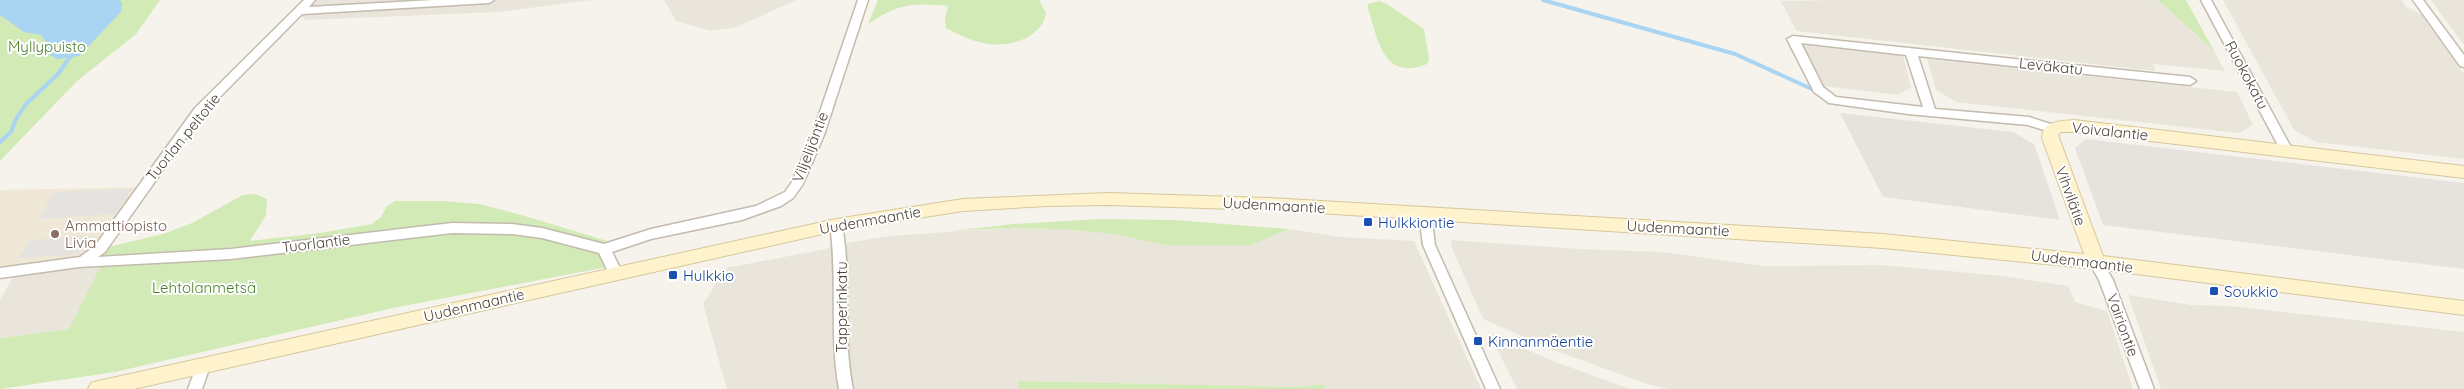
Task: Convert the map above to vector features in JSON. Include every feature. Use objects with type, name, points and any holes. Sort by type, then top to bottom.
[{"type":"main road","name":"Voivalantie","points":[[2053,129],[2062,126],[2074,126],[2464,172]]},
{"type":"main road","name":"Vihvilätie","points":[[2053,129],[2050,138],[2096,262]]},
{"type":"main road","name":"Uudenmaantie","points":[[98,389],[836,225],[963,205],[1047,200],[1183,201],[1864,239],[2096,262],[2464,308]]},
{"type":"street","name":"Tuorlan peltotie","points":[[85,260],[100,249],[199,111],[310,0]]},
{"type":"street","points":[[299,11],[489,0]]},
{"type":"street","name":"Viljelijäntie","points":[[604,249],[651,234],[754,211],[772,205],[790,194],[806,166],[863,0]]},
{"type":"street","name":"Ruokokatu","points":[[2206,0],[2287,151]]},
{"type":"street","points":[[2418,1],[2464,64]]},
{"type":"street","name":"Leväkatu","points":[[1793,39],[2190,81]]},
{"type":"street","name":"Voivalantie","points":[[1793,39],[1818,89],[1826,97],[1841,102],[2029,121],[2053,129]]},
{"type":"street","points":[[1911,51],[1930,112]]},
{"type":"street","points":[[1424,214],[1429,245],[1493,389]]},
{"type":"street","name":"Tapperinkatu","points":[[836,225],[841,245],[840,338],[846,389]]},
{"type":"street","name":"Tuorlantie","points":[[0,273],[60,266],[85,260],[104,262],[231,254],[452,228],[512,229],[542,233],[604,249]]},
{"type":"street","points":[[604,249],[616,274]]},
{"type":"street","name":"Vairiontie","points":[[2096,262],[2106,280],[2147,389]]},
{"type":"street","points":[[195,389],[203,366]]},
{"type":"shaded area","points":[[315,0],[591,0],[499,12],[306,20],[300,15]]},
{"type":"shaded area","points":[[664,0],[796,0],[737,27],[711,31],[676,21]]},
{"type":"shaded area","points":[[2158,0],[2214,51],[2225,71],[2153,64],[2156,71],[1796,31],[1781,1]]},
{"type":"shaded area","points":[[2223,0],[2402,0],[2406,7],[2421,14],[2464,74],[2464,159],[2316,142],[2294,130]]},
{"type":"shaded area","points":[[2431,0],[2464,0],[2464,45]]},
{"type":"shaded area","points":[[1803,45],[1903,56],[1911,87],[1898,95],[1824,86]]},
{"type":"shaded area","points":[[1927,59],[2237,92],[2253,125],[2239,133],[1956,102],[1936,90]]},
{"type":"shaded area","points":[[1840,113],[2013,132],[2034,144],[2060,220],[1883,197]]},
{"type":"shaded area","points":[[2086,139],[2464,183],[2464,269],[2103,225],[2075,148]]},
{"type":"shaded area","name":"Ammattiopisto Livia","points":[[143,187],[85,260],[0,273],[0,190]]},
{"type":"shaded area","points":[[132,189],[115,214],[38,219],[55,192]]},
{"type":"shaded area","points":[[1007,228],[1060,229],[1251,245],[1289,229],[1340,237],[1414,241],[1481,389],[1325,389],[1324,384],[1298,387],[1019,381],[1019,389],[727,389],[703,304],[726,268],[826,249],[834,245],[890,236]]},
{"type":"shaded area","points":[[93,236],[79,254],[18,258],[30,240]]},
{"type":"shaded area","points":[[1451,240],[1580,249],[1662,252],[1764,266],[1883,265],[2003,276],[2068,286],[2075,302],[2107,311],[2133,389],[1669,389],[1650,385],[1559,352],[1483,319],[1452,248]]},
{"type":"shaded area","points":[[104,262],[69,329],[0,338],[0,300],[16,272]]},
{"type":"shaded area","points":[[2128,295],[2191,305],[2230,306],[2464,332],[2464,389],[2161,389]]},
{"type":"shaded area","points":[[1489,333],[1553,361],[1630,389],[1517,389]]},
{"type":"green space","name":"Myllypuisto","points":[[0,0],[160,0],[136,34],[77,81],[0,161]]},
{"type":"green space","points":[[878,0],[1039,0],[1046,13],[1043,23],[1037,30],[1020,41],[988,44],[962,36],[946,28],[945,19],[948,6],[906,6],[889,12],[868,24]]},
{"type":"green space","points":[[2158,0],[2186,0],[2214,51]]},
{"type":"green space","points":[[1379,1],[1387,4],[1424,29],[1429,59],[1427,64],[1412,68],[1401,67],[1392,62],[1385,54],[1379,44],[1368,9],[1368,4]]},
{"type":"green space","name":"Lehtolanmetsä","points":[[256,194],[267,199],[266,215],[250,241],[320,233],[372,224],[381,217],[387,206],[395,201],[442,201],[479,204],[620,245],[604,249],[612,266],[393,308],[115,372],[0,389],[0,338],[69,329],[103,262],[85,260],[100,249],[163,234],[192,223],[243,195]]},
{"type":"green space","points":[[1099,219],[1174,220],[1289,229],[1251,245],[1166,245],[1114,234],[1060,229],[1007,228],[950,231],[1014,224]]},
{"type":"green space","points":[[1018,381],[1298,387],[1324,384],[1325,389],[1019,389]]},
{"type":"water","points":[[0,0],[118,0],[122,2],[121,12],[79,56],[57,59],[45,52],[47,43],[41,35],[24,32],[0,15]]},
{"type":"waterway","points":[[1543,0],[1735,54],[1814,90]]},
{"type":"waterway","points":[[0,142],[11,132],[16,119],[26,104],[58,74],[72,54]]},
{"type":"place","name":"Hulkkiontie","points":[[1368,222]]},
{"type":"place","name":"Ammattiopisto Livia","points":[[55,234]]},
{"type":"place","name":"Hulkkio","points":[[673,275]]},
{"type":"place","name":"Soukkio","points":[[2214,291]]},
{"type":"place","name":"Kinnanmäentie","points":[[1478,341]]}]
